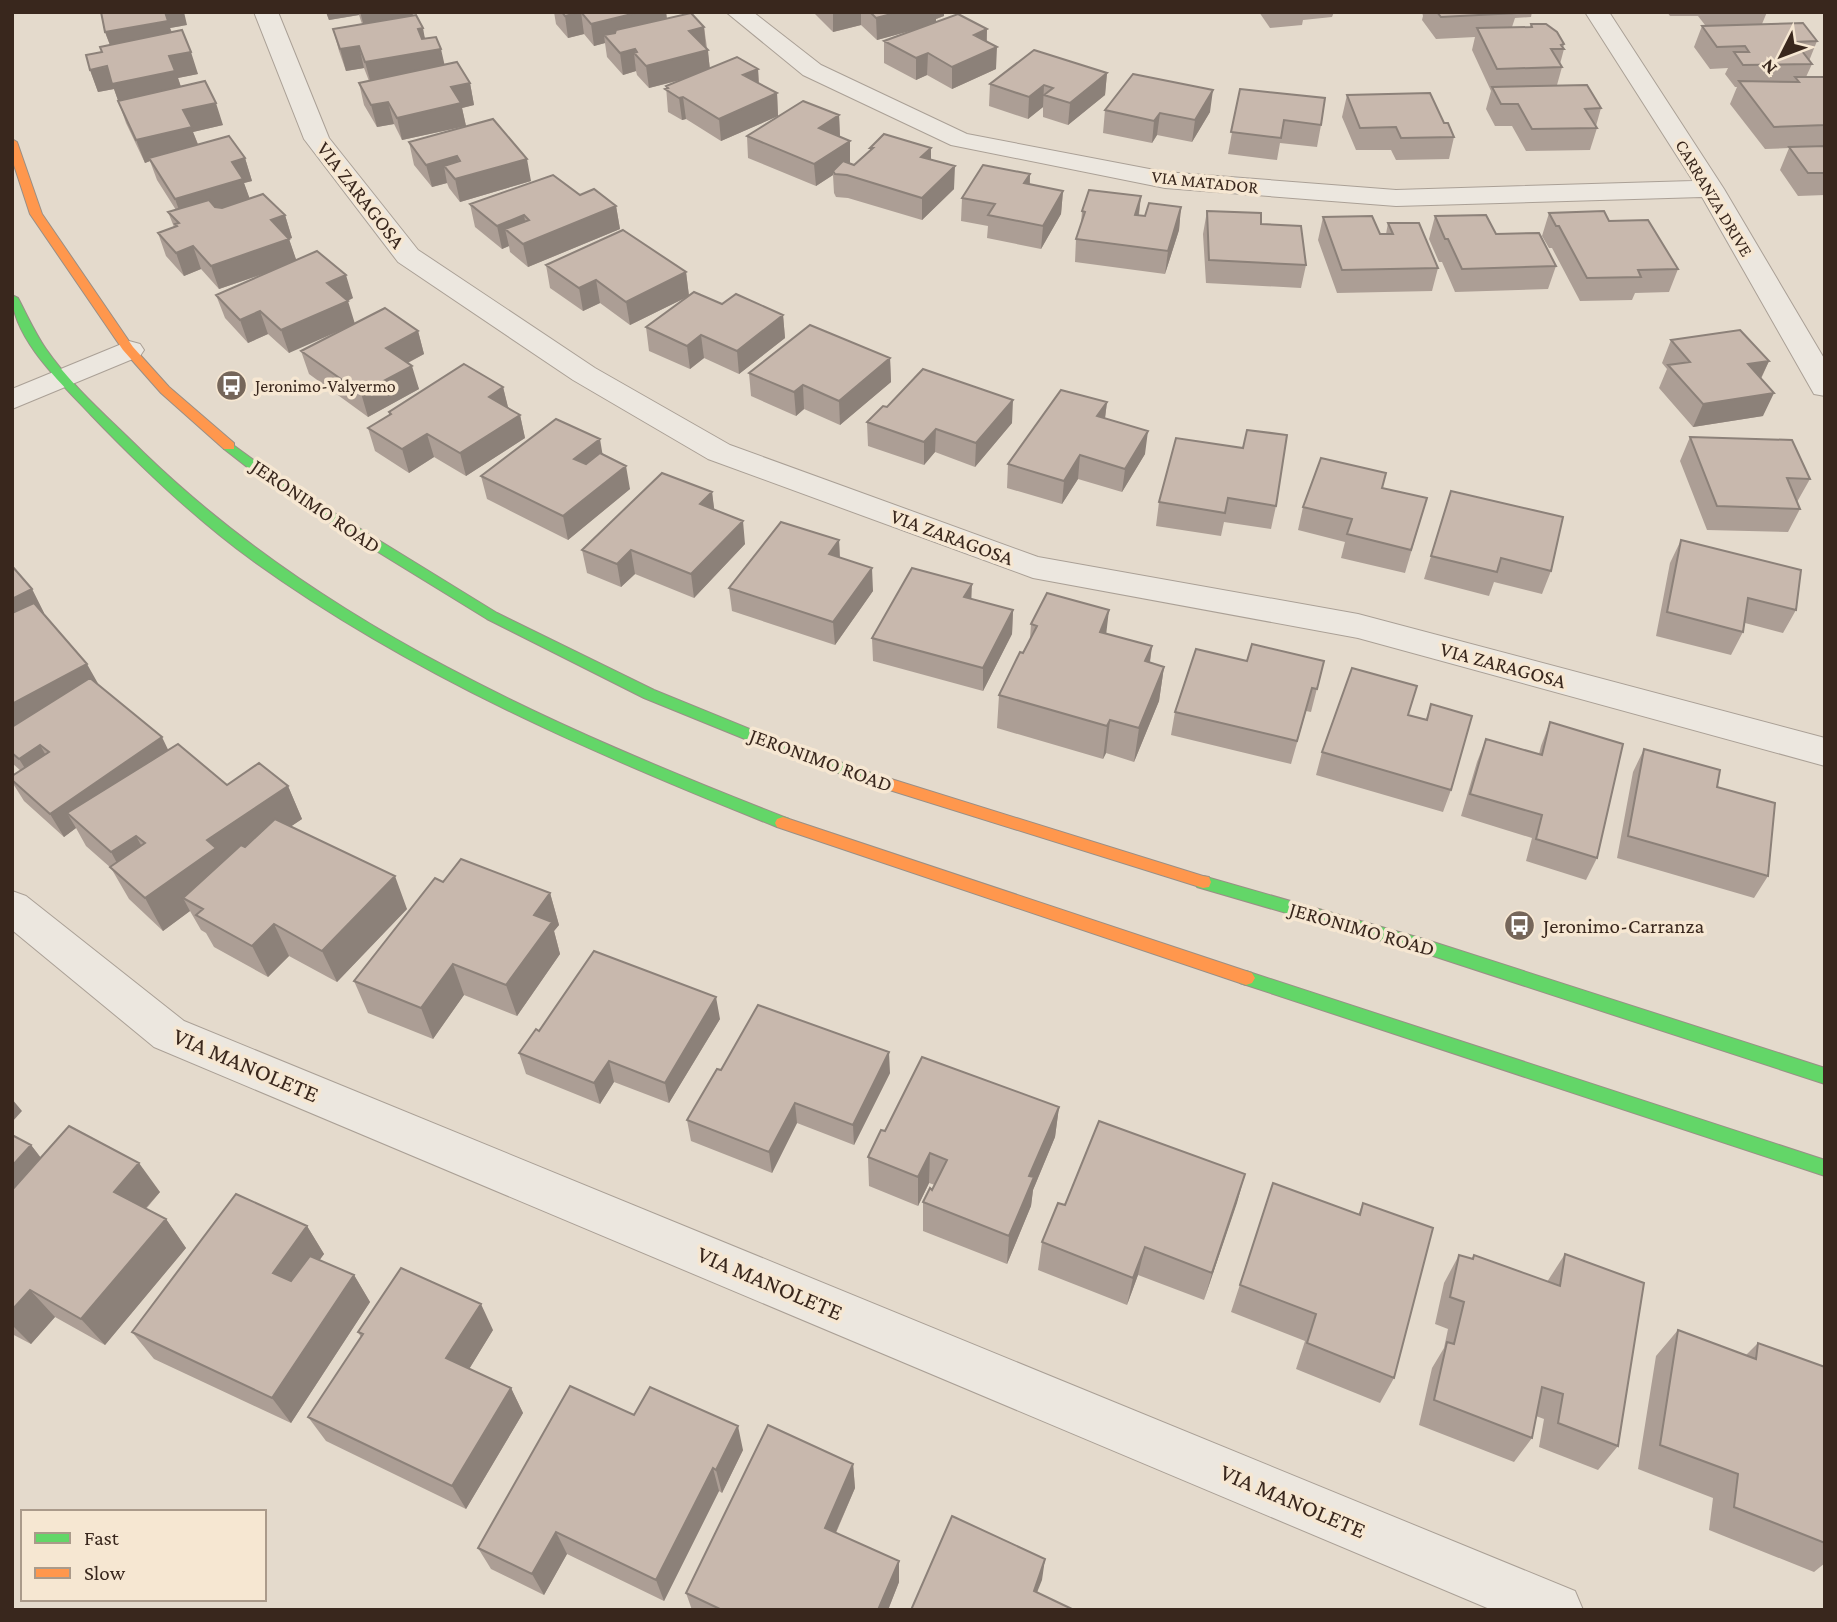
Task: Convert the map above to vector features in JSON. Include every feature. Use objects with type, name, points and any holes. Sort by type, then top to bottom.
[{"type":"main road","name":"JERONIMO ROAD","points":[[12,142],[36,214],[130,350],[165,390],[202,424],[279,485],[492,616],[649,694],[767,742],[885,784],[1161,870],[1427,947],[1825,1076]]},
{"type":"main road","points":[[12,298],[43,352],[116,436],[154,474],[238,542],[301,588],[450,676],[589,744],[730,804],[1031,907],[1825,1168]]},
{"type":"street","name":"VIA ZARAGOSA","points":[[266,12],[317,139],[408,256],[584,374],[719,452],[1033,567],[1358,626],[1825,752]]},
{"type":"street","name":"VIA MATADOR","points":[[738,12],[813,70],[960,140],[1165,180],[1396,198],[1711,190]]},
{"type":"street","name":"CARRANZA DRIVE","points":[[1597,12],[1711,190],[1825,387]]},
{"type":"street","points":[[12,400],[130,350]]},
{"type":"street","name":"VIA MANOLETE","points":[[12,907],[169,1034],[1556,1610]]},
{"type":"building","points":[[101,12],[165,12],[168,21],[105,32]]},
{"type":"building","points":[[562,12],[581,12],[565,16]]},
{"type":"building","points":[[581,12],[640,12],[591,24]]},
{"type":"building","points":[[870,12],[899,12],[876,18]]},
{"type":"building","points":[[1437,12],[1516,12],[1516,13],[1441,17]]},
{"type":"building","points":[[691,13],[704,27],[689,31],[708,50],[646,66],[634,53],[637,52],[635,49],[620,53],[604,35],[615,33],[616,30]]},
{"type":"building","points":[[958,14],[987,29],[974,35],[997,47],[952,67],[928,53],[916,58],[884,41]]},
{"type":"building","points":[[416,15],[423,28],[418,29],[422,39],[436,37],[441,49],[365,62],[359,46],[340,49],[333,29]]},
{"type":"building","points":[[1803,23],[1817,41],[1795,42],[1812,64],[1743,65],[1734,52],[1749,52],[1745,46],[1717,47],[1702,26]]},
{"type":"building","points":[[1531,24],[1546,24],[1557,32],[1564,49],[1551,49],[1562,67],[1497,69],[1477,28],[1532,27]]},
{"type":"building","points":[[182,30],[191,52],[169,56],[175,71],[112,84],[107,66],[90,70],[86,55],[102,52],[100,47]]},
{"type":"building","points":[[1034,50],[1107,73],[1070,103],[1044,95],[1053,88],[1044,85],[1029,97],[990,84]]},
{"type":"building","points":[[737,57],[758,69],[743,75],[777,93],[719,119],[665,89],[668,88],[666,86]]},
{"type":"building","points":[[457,62],[470,83],[451,87],[461,103],[397,118],[388,102],[371,105],[359,83]]},
{"type":"building","points":[[1133,74],[1213,90],[1195,120],[1160,113],[1154,121],[1105,110]]},
{"type":"building","points":[[1795,77],[1825,77],[1825,125],[1774,127],[1739,81],[1799,82]]},
{"type":"building","points":[[205,81],[216,103],[183,110],[192,127],[136,140],[118,101]]},
{"type":"building","points":[[1587,85],[1601,108],[1585,109],[1597,128],[1532,129],[1518,104],[1501,104],[1492,87]]},
{"type":"building","points":[[1240,89],[1325,98],[1321,125],[1284,120],[1281,138],[1231,132]]},
{"type":"building","points":[[1430,93],[1454,137],[1401,138],[1396,127],[1360,128],[1347,95]]},
{"type":"building","points":[[803,101],[839,115],[819,128],[850,141],[814,164],[747,136]]},
{"type":"building","points":[[493,119],[527,159],[455,179],[444,166],[460,161],[457,156],[426,165],[409,142]]},
{"type":"building","points":[[884,134],[931,148],[921,157],[955,166],[922,198],[847,175],[835,174],[833,171],[843,161],[854,165]]},
{"type":"building","points":[[229,136],[245,158],[232,162],[243,179],[175,199],[149,158]]},
{"type":"building","points":[[1825,146],[1825,173],[1808,173],[1789,147]]},
{"type":"building","points":[[983,165],[1030,174],[1024,183],[1063,191],[1043,226],[988,215],[995,204],[962,198]]},
{"type":"building","points":[[553,175],[580,195],[594,189],[616,206],[523,244],[505,229],[529,220],[524,215],[497,226],[470,204]]},
{"type":"building","points":[[1089,190],[1141,196],[1135,215],[1145,216],[1149,203],[1181,207],[1168,251],[1076,239]]},
{"type":"building","points":[[263,194],[285,215],[271,220],[289,239],[211,266],[193,246],[176,253],[158,233],[179,223],[168,212],[209,200],[215,207],[222,208]]},
{"type":"building","points":[[1207,211],[1261,213],[1261,224],[1301,226],[1306,265],[1209,260]]},
{"type":"building","points":[[1604,211],[1609,221],[1648,220],[1678,269],[1638,270],[1641,277],[1587,278],[1549,213]]},
{"type":"building","points":[[1486,215],[1496,234],[1539,233],[1556,266],[1462,269],[1435,216]]},
{"type":"building","points":[[1372,216],[1380,234],[1393,234],[1388,223],[1419,223],[1438,268],[1342,270],[1323,217]]},
{"type":"building","points":[[623,230],[686,272],[626,302],[596,280],[579,288],[546,265]]},
{"type":"building","points":[[317,251],[346,275],[327,283],[348,301],[281,330],[260,311],[240,320],[216,295]]},
{"type":"building","points":[[694,292],[722,304],[736,294],[783,315],[737,351],[701,335],[687,346],[646,327]]},
{"type":"building","points":[[385,308],[418,331],[386,348],[412,366],[361,393],[301,351]]},
{"type":"building","points":[[810,325],[890,358],[839,401],[803,385],[794,392],[749,373]]},
{"type":"building","points":[[1740,330],[1769,361],[1748,364],[1774,393],[1703,404],[1668,365],[1690,362],[1671,340]]},
{"type":"building","points":[[464,364],[503,387],[489,397],[520,415],[460,453],[427,434],[402,449],[368,428],[391,414],[389,412]]},
{"type":"building","points":[[923,369],[1013,400],[976,443],[936,429],[924,442],[867,422],[883,406],[887,407]]},
{"type":"building","points":[[1061,390],[1107,402],[1097,416],[1148,431],[1125,469],[1080,455],[1064,481],[1008,464]]},
{"type":"building","points":[[556,419],[600,439],[574,459],[586,464],[600,453],[626,466],[563,516],[481,476]]},
{"type":"building","points":[[1247,430],[1287,435],[1276,506],[1228,498],[1225,513],[1159,502],[1176,438],[1243,448]]},
{"type":"building","points":[[1690,437],[1792,440],[1810,479],[1787,478],[1800,509],[1717,506]]},
{"type":"building","points":[[1321,458],[1386,473],[1382,488],[1427,498],[1411,550],[1347,534],[1352,519],[1303,507]]},
{"type":"building","points":[[662,473],[712,492],[700,504],[743,521],[691,574],[631,550],[617,564],[582,550]]},
{"type":"building","points":[[1451,491],[1563,517],[1551,571],[1501,558],[1497,572],[1431,556]]},
{"type":"building","points":[[781,522],[839,540],[829,554],[872,568],[833,622],[729,588]]},
{"type":"building","points":[[1681,540],[1801,570],[1796,610],[1748,598],[1743,632],[1667,612]]},
{"type":"building","points":[[12,566],[32,589],[12,599]]},
{"type":"building","points":[[912,568],[972,584],[964,597],[1013,610],[983,668],[872,638]]},
{"type":"building","points":[[1047,593],[1109,610],[1100,632],[1152,646],[1145,661],[1164,667],[1139,728],[1110,720],[1107,726],[999,695],[1020,652],[1023,653],[1037,626],[1031,624]]},
{"type":"building","points":[[34,603],[87,664],[12,704],[12,613]]},
{"type":"building","points":[[1252,644],[1324,661],[1317,689],[1312,688],[1297,741],[1175,712],[1196,649],[1247,661]]},
{"type":"building","points":[[1352,668],[1417,686],[1408,715],[1427,720],[1431,704],[1472,716],[1451,790],[1322,752]]},
{"type":"building","points":[[90,678],[162,737],[50,814],[12,780],[12,776],[49,752],[40,745],[19,759],[12,753],[12,727]]},
{"type":"building","points":[[1550,722],[1623,744],[1597,858],[1536,839],[1542,815],[1470,794],[1486,739],[1542,755]]},
{"type":"building","points":[[178,744],[227,785],[259,763],[288,786],[207,840],[216,848],[145,898],[110,867],[145,843],[136,836],[111,852],[67,813]]},
{"type":"building","points":[[1644,749],[1720,770],[1717,787],[1775,803],[1768,876],[1628,836]]},
{"type":"building","points":[[275,819],[395,876],[322,951],[274,924],[252,946],[196,915],[203,909],[183,898],[241,845],[245,847]]},
{"type":"building","points":[[461,859],[550,893],[534,915],[552,922],[506,985],[453,964],[421,1008],[354,981],[435,878],[443,882]]},
{"type":"building","points":[[594,951],[716,997],[665,1083],[609,1061],[594,1083],[519,1053],[536,1029],[539,1031]]},
{"type":"building","points":[[758,1005],[889,1052],[853,1125],[795,1103],[769,1152],[687,1120],[717,1069],[721,1070]]},
{"type":"building","points":[[922,1057],[1059,1107],[1029,1176],[1034,1177],[1009,1236],[923,1202],[947,1160],[930,1153],[918,1177],[868,1157],[881,1130],[885,1131]]},
{"type":"building","points":[[1099,1121],[1245,1174],[1212,1273],[1145,1247],[1133,1278],[1042,1242],[1058,1203],[1065,1205]]},
{"type":"building","points":[[69,1126],[139,1163],[114,1192],[166,1219],[81,1319],[30,1290],[12,1310],[12,1190]]},
{"type":"building","points":[[12,1135],[31,1145],[12,1166]]},
{"type":"building","points":[[1273,1183],[1360,1215],[1363,1203],[1433,1228],[1394,1378],[1307,1343],[1316,1314],[1240,1285]]},
{"type":"building","points":[[236,1194],[307,1226],[273,1273],[291,1281],[310,1256],[354,1275],[272,1398],[132,1332]]},
{"type":"building","points":[[1565,1254],[1644,1283],[1618,1446],[1558,1423],[1563,1394],[1542,1387],[1532,1438],[1434,1400],[1447,1342],[1454,1344],[1464,1302],[1450,1297],[1459,1255],[1473,1259],[1474,1255],[1560,1286]]},
{"type":"building","points":[[401,1268],[481,1304],[446,1358],[511,1388],[452,1486],[308,1417],[363,1334],[358,1332]]},
{"type":"building","points":[[1678,1330],[1756,1359],[1758,1343],[1825,1367],[1825,1543],[1734,1507],[1738,1474],[1660,1445]]},
{"type":"building","points":[[570,1386],[634,1415],[650,1387],[738,1426],[716,1470],[713,1468],[656,1580],[556,1532],[532,1574],[478,1548]]},
{"type":"building","points":[[768,1425],[853,1464],[825,1528],[899,1561],[878,1610],[722,1610],[686,1593]]},
{"type":"building","points":[[952,1516],[1045,1559],[1034,1591],[1074,1610],[911,1610]]},
{"type":"traffic: fast","points":[[12,298],[43,353],[58,371],[107,424],[178,493],[255,555],[336,611],[421,661],[510,707],[691,787],[783,823]]},
{"type":"traffic: fast","points":[[229,446],[279,485],[492,616],[649,694],[767,742],[872,779]]},
{"type":"traffic: fast","points":[[1203,882],[1427,947],[1825,1076]]},
{"type":"traffic: fast","points":[[1246,978],[1825,1168]]},
{"type":"traffic: slow","points":[[12,142],[36,214],[129,350],[165,390],[229,446]]},
{"type":"traffic: slow","points":[[872,779],[1203,882]]},
{"type":"traffic: slow","points":[[783,823],[1246,978]]},
{"type":"place","name":"Jeronimo-Valyermo","points":[[232,386]]},
{"type":"place","name":"Jeronimo-Carranza","points":[[1520,926]]}]
